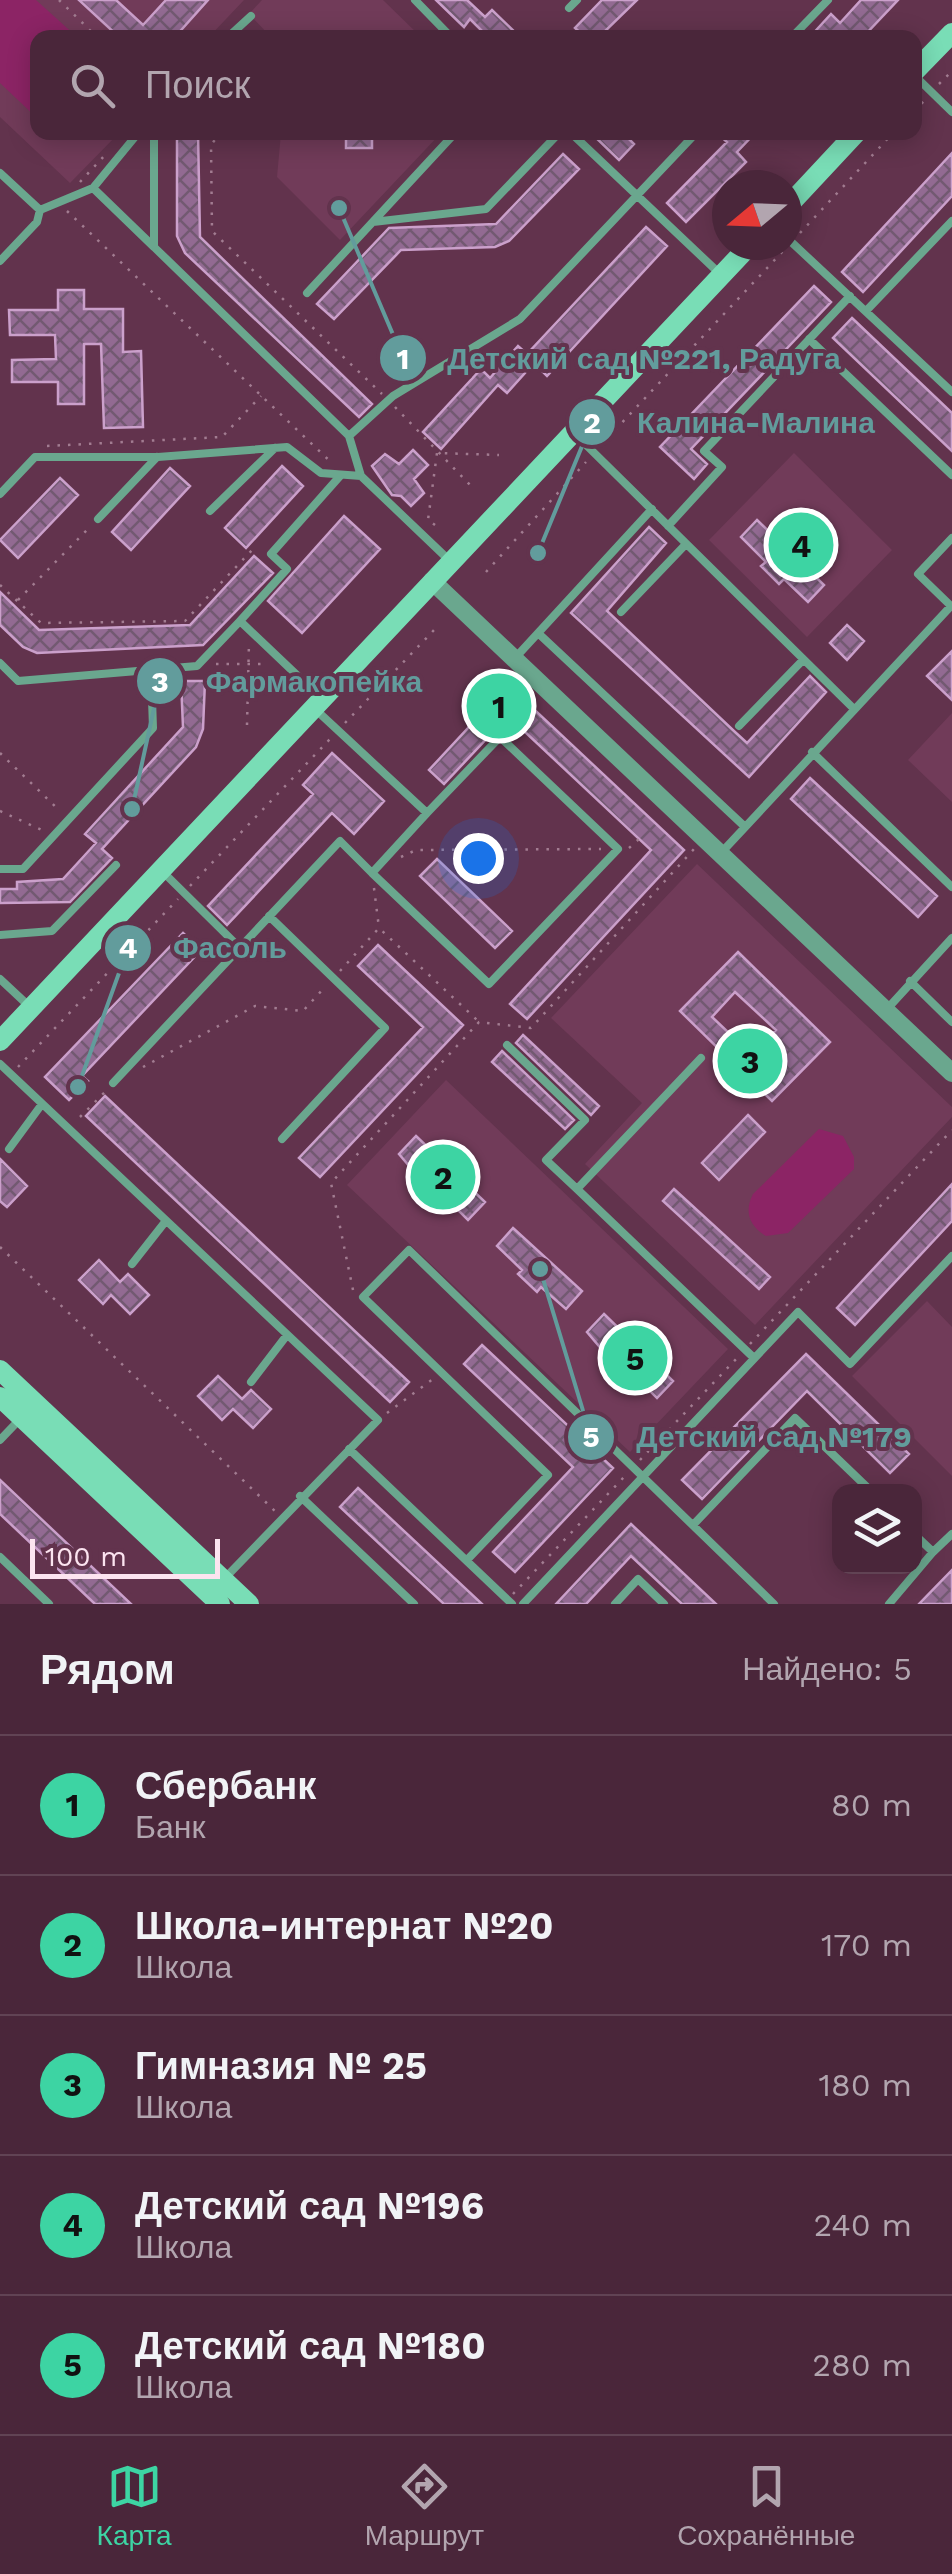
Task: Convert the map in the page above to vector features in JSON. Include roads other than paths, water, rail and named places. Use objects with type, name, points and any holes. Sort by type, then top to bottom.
[{"type":"main road","points":[[922,65],[952,33]]},
{"type":"main road","points":[[802,190],[849,140]]},
{"type":"main road","points":[[0,1040],[736,260]]},
{"type":"main road","points":[[0,1370],[214,1596]]},
{"type":"main road","points":[[0,1397],[214,1596],[249,1604]]},
{"type":"street","points":[[432,581],[952,1072]]},
{"type":"lane","points":[[415,0],[444,30]]},
{"type":"lane","points":[[569,8],[577,0]]},
{"type":"lane","points":[[799,30],[828,0]]},
{"type":"lane","points":[[236,30],[251,16]]},
{"type":"lane","points":[[922,82],[952,112]]},
{"type":"lane","points":[[40,210],[94,188],[133,140]]},
{"type":"lane","points":[[154,140],[154,247]]},
{"type":"lane","points":[[307,293],[449,140]]},
{"type":"lane","points":[[373,222],[486,209],[552,140]]},
{"type":"lane","points":[[578,140],[722,276]]},
{"type":"lane","points":[[349,436],[388,400],[520,319],[689,140]]},
{"type":"lane","points":[[0,172],[40,210]]},
{"type":"lane","points":[[94,188],[349,436],[361,476],[450,561]]},
{"type":"lane","points":[[0,260],[37,222],[40,210]]},
{"type":"lane","points":[[866,311],[952,221]]},
{"type":"lane","points":[[802,252],[952,392]]},
{"type":"lane","points":[[668,526],[722,467],[704,450],[850,296]]},
{"type":"lane","points":[[810,338],[952,475]]},
{"type":"lane","points":[[573,432],[853,708]]},
{"type":"lane","points":[[0,494],[35,457],[158,456],[287,447],[321,472],[361,476]]},
{"type":"lane","points":[[210,511],[274,448]]},
{"type":"lane","points":[[98,519],[158,456]]},
{"type":"lane","points":[[0,662],[18,681],[200,663],[287,568],[271,554],[343,476]]},
{"type":"lane","points":[[514,658],[652,509]]},
{"type":"lane","points":[[720,854],[950,606],[918,574],[952,538]]},
{"type":"lane","points":[[622,612],[686,544]]},
{"type":"lane","points":[[240,621],[286,665],[339,730],[428,813]]},
{"type":"lane","points":[[538,633],[743,825]]},
{"type":"lane","points":[[739,726],[803,660]]},
{"type":"lane","points":[[1,869],[22,869],[153,728],[151,670]]},
{"type":"lane","points":[[113,1083],[340,842],[372,873],[490,984],[618,849],[500,737],[372,873]]},
{"type":"lane","points":[[812,752],[952,888]]},
{"type":"lane","points":[[0,934],[52,932],[116,865]]},
{"type":"lane","points":[[161,869],[240,947]]},
{"type":"lane","points":[[269,916],[385,1028],[282,1140]]},
{"type":"lane","points":[[886,1010],[952,938]]},
{"type":"lane","points":[[0,980],[30,1008]]},
{"type":"lane","points":[[910,982],[952,1022]]},
{"type":"lane","points":[[507,1046],[586,1120],[546,1160],[754,1358]]},
{"type":"lane","points":[[577,1189],[702,1058]]},
{"type":"lane","points":[[0,1064],[378,1420],[280,1516],[214,1596]]},
{"type":"lane","points":[[9,1149],[42,1104]]},
{"type":"lane","points":[[132,1264],[165,1222]]},
{"type":"lane","points":[[466,1560],[548,1474],[362,1297],[409,1250],[774,1604]]},
{"type":"lane","points":[[523,1604],[798,1312],[850,1364],[952,1256]]},
{"type":"lane","points":[[251,1382],[287,1334]]},
{"type":"lane","points":[[0,1440],[22,1418]]},
{"type":"lane","points":[[693,1525],[795,1418],[863,1484]]},
{"type":"lane","points":[[349,1449],[510,1602]]},
{"type":"lane","points":[[300,1496],[414,1604]]},
{"type":"lane","points":[[889,1604],[952,1534]]},
{"type":"lane","points":[[922,1542],[933,1552]]},
{"type":"lane","points":[[0,1557],[48,1604]]},
{"type":"lane","points":[[615,1604],[638,1579],[664,1604]]},
{"type":"place","name":"Детский сад №221, Радуга","points":[[339,208]]},
{"type":"place","name":"Детский сад №196","points":[[801,545]]},
{"type":"place","name":"Калина-Малина","points":[[538,553]]},
{"type":"place","name":"Сбербанк","points":[[499,706]]},
{"type":"place","name":"Фармакопейка","points":[[132,809]]},
{"type":"place","name":"Гимназия № 25","points":[[750,1061]]},
{"type":"place","name":"Фасоль","points":[[78,1087]]},
{"type":"place","name":"Школа-интернат №20","points":[[443,1177]]},
{"type":"place","name":"Детский сад №179","points":[[540,1269]]},
{"type":"place","name":"Детский сад №180","points":[[635,1358]]}]
